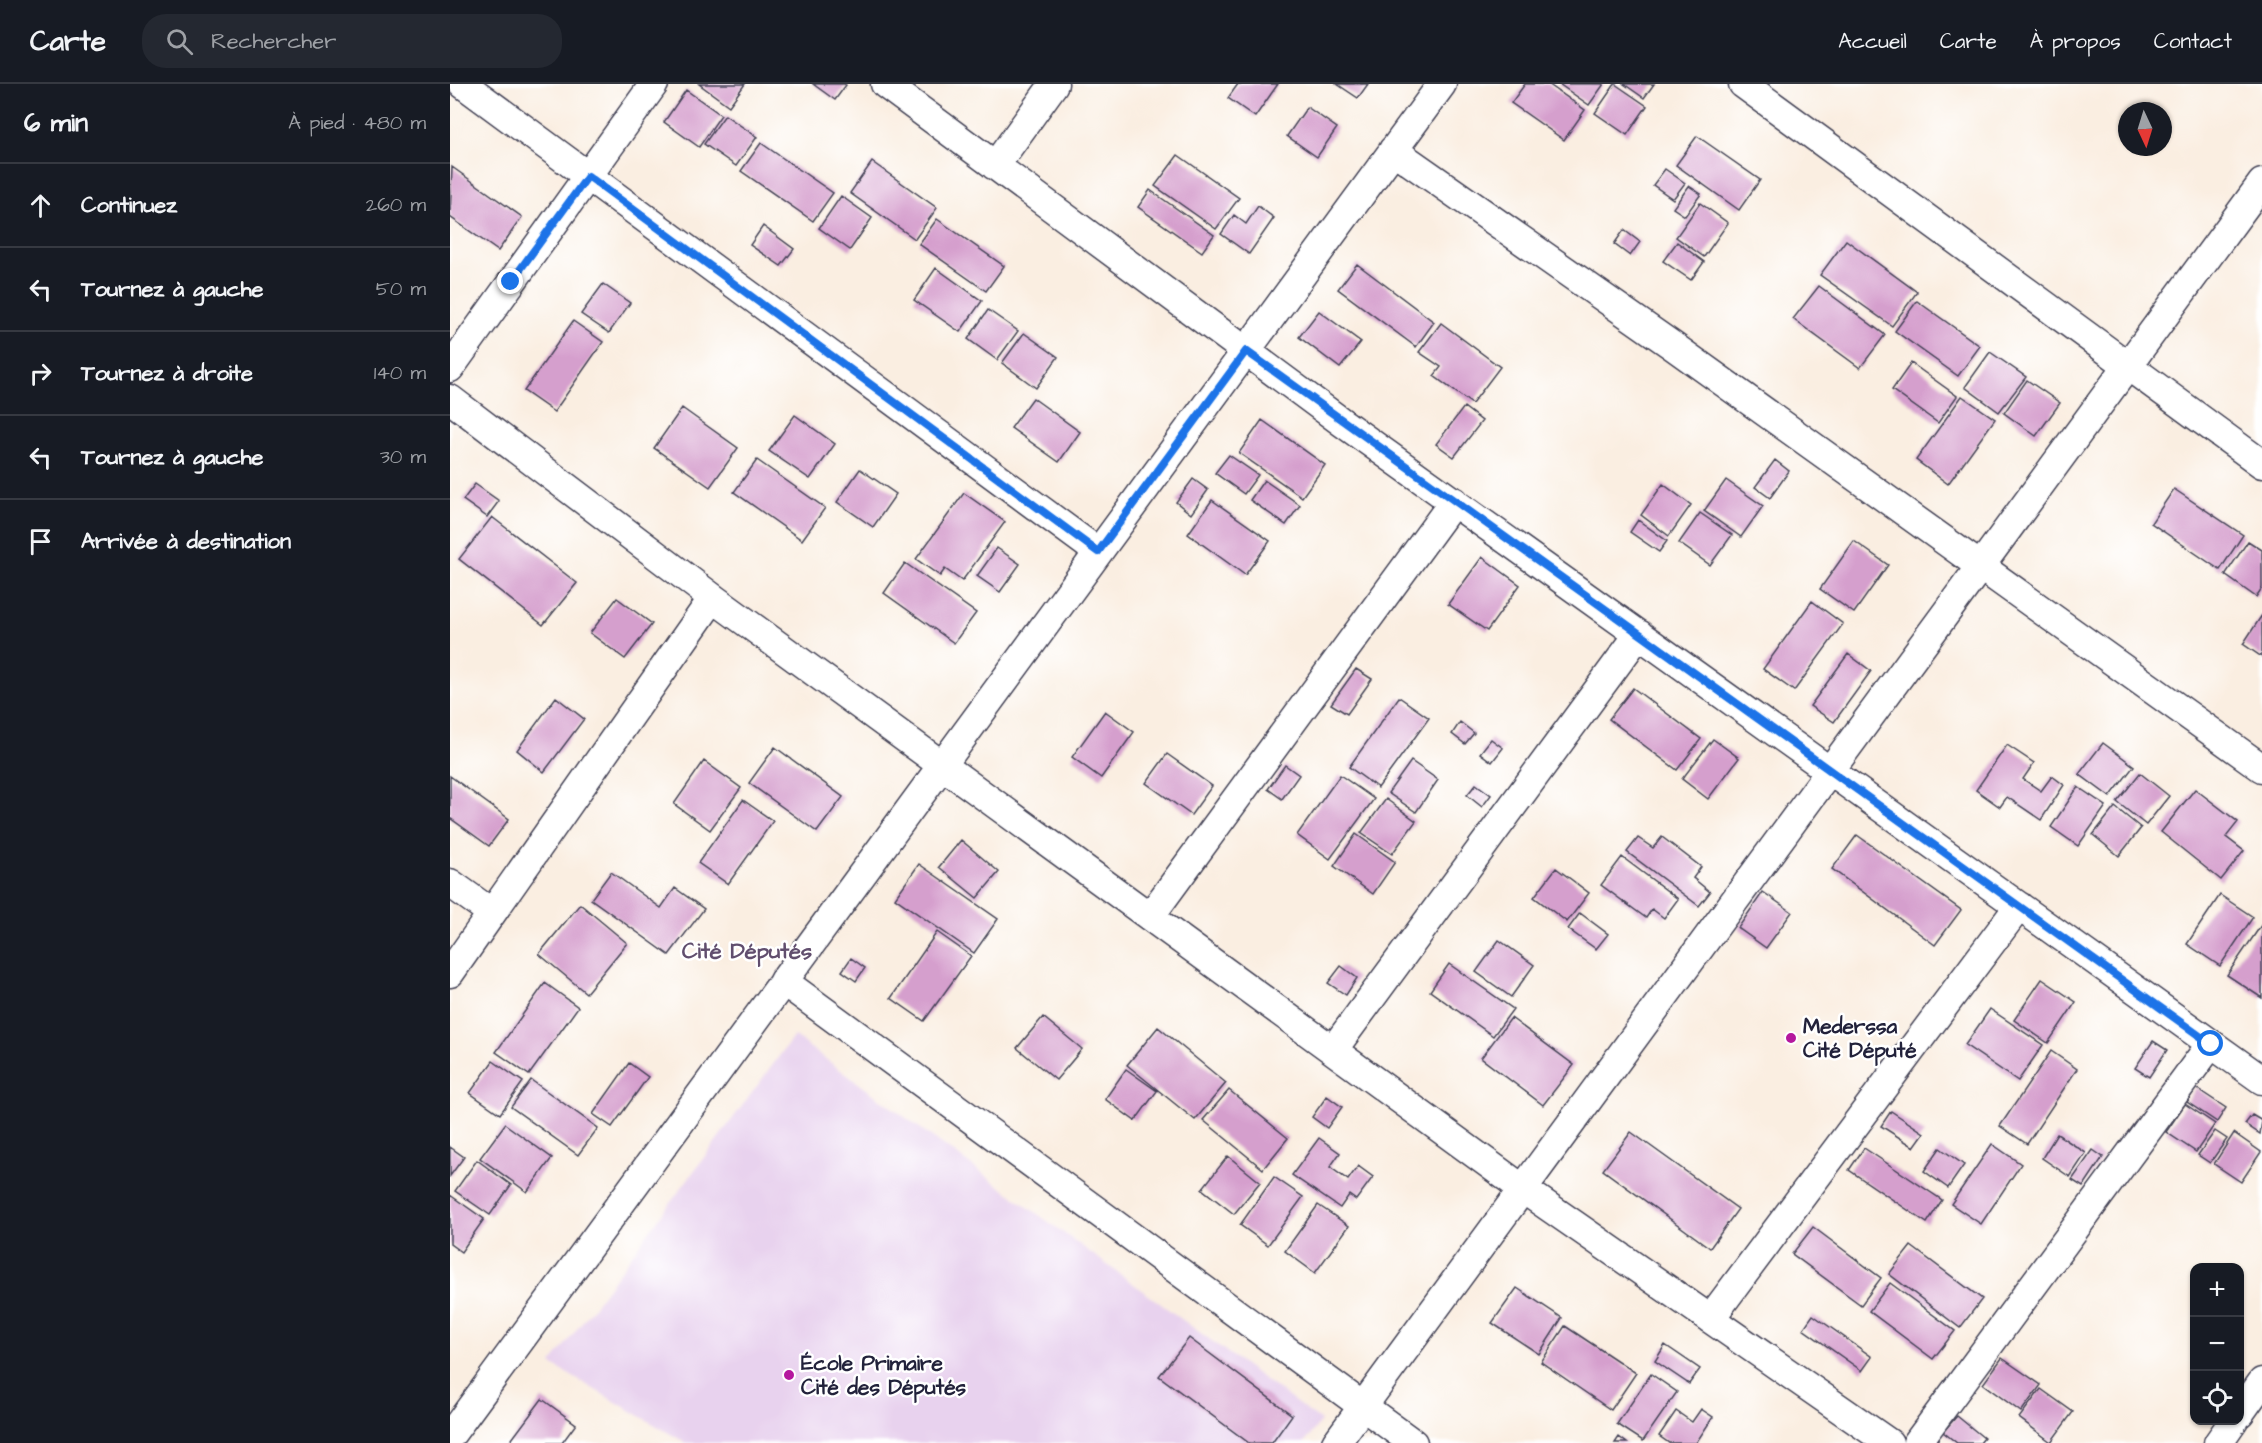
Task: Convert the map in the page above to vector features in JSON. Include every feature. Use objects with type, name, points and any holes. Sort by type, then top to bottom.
[{"type":"street","points":[[463,84],[1098,552]]},
{"type":"street","points":[[450,368],[654,84]]},
{"type":"street","points":[[885,84],[1246,351],[2262,1080]]},
{"type":"street","points":[[995,166],[1054,84]]},
{"type":"street","points":[[450,1436],[1442,84]]},
{"type":"street","points":[[1743,84],[2262,464]]},
{"type":"street","points":[[1393,150],[1673,346],[2262,768]]},
{"type":"street","points":[[1336,1443],[2262,183]]},
{"type":"street","points":[[450,399],[712,598],[1151,915],[1523,1189],[1889,1443]]},
{"type":"street","points":[[1151,915],[1454,501]]},
{"type":"street","points":[[450,973],[712,598]]},
{"type":"street","points":[[1333,1050],[1639,634]]},
{"type":"street","points":[[450,883],[492,913]]},
{"type":"street","points":[[1710,1318],[2019,906]]},
{"type":"street","points":[[783,981],[1413,1443]]},
{"type":"street","points":[[1917,1443],[2211,1044]]},
{"type":"street","points":[[2244,1408],[2260,1388]]},
{"type":"street","points":[[2218,1443],[2231,1425]]},
{"type":"shaded area","points":[[794,1036],[1321,1421],[1304,1443],[686,1443],[551,1364]]},
{"type":"building","points":[[699,84],[745,84],[729,106]]},
{"type":"building","points":[[813,84],[844,84],[846,85],[835,100]]},
{"type":"building","points":[[1238,84],[1278,84],[1255,117],[1228,98]]},
{"type":"building","points":[[1337,84],[1368,84],[1358,98]]},
{"type":"building","points":[[1525,84],[1548,84],[1585,110],[1564,140],[1511,103]]},
{"type":"building","points":[[1559,84],[1604,84],[1589,105]]},
{"type":"building","points":[[1615,84],[1647,106],[1627,135],[1595,113]]},
{"type":"building","points":[[1624,84],[1654,84],[1644,98]]},
{"type":"building","points":[[686,90],[721,115],[699,147],[664,122]]},
{"type":"building","points":[[1307,107],[1337,128],[1317,157],[1287,136]]},
{"type":"building","points":[[725,115],[757,137],[736,166],[704,144]]},
{"type":"building","points":[[1697,136],[1760,180],[1739,210],[1676,165]]},
{"type":"building","points":[[761,143],[833,193],[813,221],[741,171]]},
{"type":"building","points":[[1178,155],[1239,198],[1216,229],[1155,186]]},
{"type":"building","points":[[872,162],[937,208],[915,239],[850,193]]},
{"type":"building","points":[[452,167],[522,217],[498,251],[450,217]]},
{"type":"building","points":[[1665,169],[1685,183],[1673,199],[1653,185]]},
{"type":"building","points":[[1689,186],[1701,194],[1685,216],[1673,208]]},
{"type":"building","points":[[1150,190],[1214,235],[1202,252],[1138,207]]},
{"type":"building","points":[[841,196],[872,218],[850,250],[819,228]]},
{"type":"building","points":[[1700,203],[1728,223],[1704,257],[1676,237]]},
{"type":"building","points":[[1258,206],[1274,218],[1249,254],[1221,234],[1234,215],[1246,224]]},
{"type":"building","points":[[937,219],[1004,266],[986,291],[919,244]]},
{"type":"building","points":[[763,226],[794,249],[781,266],[750,245]]},
{"type":"building","points":[[1624,230],[1640,242],[1630,256],[1614,244]]},
{"type":"building","points":[[1846,240],[1917,292],[1892,326],[1820,275]]},
{"type":"building","points":[[1677,242],[1704,262],[1691,280],[1663,261]]},
{"type":"building","points":[[1357,264],[1434,322],[1416,347],[1338,289]]},
{"type":"building","points":[[936,268],[982,301],[960,332],[914,300]]},
{"type":"building","points":[[603,284],[630,303],[609,333],[581,314]]},
{"type":"building","points":[[1819,286],[1885,335],[1860,368],[1793,319]]},
{"type":"building","points":[[1917,301],[1980,346],[1958,376],[1895,331]]},
{"type":"building","points":[[988,310],[1018,331],[997,360],[968,339]]},
{"type":"building","points":[[1319,311],[1361,342],[1340,368],[1299,337]]},
{"type":"building","points":[[573,321],[603,342],[554,412],[524,391]]},
{"type":"building","points":[[1441,323],[1500,367],[1472,404],[1434,376],[1441,367],[1419,352]]},
{"type":"building","points":[[1024,333],[1058,357],[1036,388],[1002,363]]},
{"type":"building","points":[[1990,352],[2026,377],[1999,412],[1965,387]]},
{"type":"building","points":[[1911,363],[1957,396],[1938,423],[1892,390]]},
{"type":"building","points":[[2027,380],[2060,403],[2036,436],[2004,413]]},
{"type":"building","points":[[1962,396],[1995,419],[1948,484],[1916,460]]},
{"type":"building","points":[[1033,398],[1080,432],[1059,462],[1011,428]]},
{"type":"building","points":[[1464,407],[1482,421],[1454,457],[1436,444]]},
{"type":"building","points":[[682,408],[738,448],[710,487],[654,448]]},
{"type":"building","points":[[795,415],[835,444],[810,479],[769,451]]},
{"type":"building","points":[[1262,420],[1325,465],[1302,497],[1239,453]]},
{"type":"building","points":[[1229,455],[1258,475],[1244,494],[1215,473]]},
{"type":"building","points":[[757,460],[825,508],[802,540],[734,492]]},
{"type":"building","points":[[1775,460],[1789,471],[1770,498],[1755,487]]},
{"type":"building","points":[[860,469],[896,494],[873,527],[837,502]]},
{"type":"building","points":[[1193,479],[1208,490],[1191,514],[1176,502]]},
{"type":"building","points":[[1264,480],[1300,505],[1286,525],[1250,500]]},
{"type":"building","points":[[1726,480],[1763,506],[1741,537],[1704,511]]},
{"type":"building","points":[[475,484],[499,501],[487,517],[463,500]]},
{"type":"building","points":[[1663,484],[1691,505],[1669,536],[1641,515]]},
{"type":"building","points":[[2174,489],[2243,535],[2220,570],[2151,523]]},
{"type":"building","points":[[964,493],[1005,522],[962,581],[945,569],[940,576],[916,559]]},
{"type":"building","points":[[1212,500],[1270,541],[1245,575],[1188,534]]},
{"type":"building","points":[[1700,513],[1732,535],[1710,565],[1679,543]]},
{"type":"building","points":[[492,517],[577,583],[543,625],[459,559]]},
{"type":"building","points":[[1638,520],[1667,541],[1659,552],[1630,532]]},
{"type":"building","points":[[1854,541],[1888,565],[1854,613],[1820,589]]},
{"type":"building","points":[[2248,541],[2262,550],[2262,588],[2256,597],[2225,575]]},
{"type":"building","points":[[997,548],[1020,564],[1000,592],[977,576]]},
{"type":"building","points":[[1482,557],[1520,585],[1487,631],[1448,604]]},
{"type":"building","points":[[905,563],[976,613],[954,643],[884,593]]},
{"type":"building","points":[[617,598],[652,624],[625,659],[590,633]]},
{"type":"building","points":[[1812,601],[1843,624],[1794,691],[1763,669]]},
{"type":"building","points":[[2262,615],[2262,657],[2243,644]]},
{"type":"building","points":[[1848,654],[1871,671],[1834,722],[1810,706]]},
{"type":"building","points":[[1356,669],[1372,679],[1347,714],[1331,704]]},
{"type":"building","points":[[1633,688],[1701,739],[1677,770],[1609,719]]},
{"type":"building","points":[[556,697],[584,719],[544,772],[517,750]]},
{"type":"building","points":[[1399,697],[1429,718],[1378,788],[1349,767]]},
{"type":"building","points":[[1105,711],[1134,732],[1101,778],[1072,757]]},
{"type":"building","points":[[1460,722],[1474,733],[1465,744],[1452,734]]},
{"type":"building","points":[[1491,739],[1503,748],[1492,762],[1480,753]]},
{"type":"building","points":[[1713,739],[1739,758],[1708,799],[1682,779]]},
{"type":"building","points":[[2103,743],[2134,766],[2110,797],[2079,774]]},
{"type":"building","points":[[2007,745],[2034,763],[2023,779],[2041,791],[2052,776],[2064,785],[2041,820],[2007,797],[2000,807],[1976,790]]},
{"type":"building","points":[[775,747],[843,797],[817,832],[749,783]]},
{"type":"building","points":[[1167,754],[1212,786],[1191,815],[1146,783]]},
{"type":"building","points":[[704,761],[741,788],[710,830],[674,804]]},
{"type":"building","points":[[1411,761],[1438,780],[1416,812],[1388,793]]},
{"type":"building","points":[[1285,765],[1299,775],[1282,799],[1268,789]]},
{"type":"building","points":[[2140,773],[2169,796],[2146,825],[2117,802]]},
{"type":"building","points":[[1340,775],[1374,799],[1330,859],[1297,835]]},
{"type":"building","points":[[450,776],[509,819],[489,846],[450,818]]},
{"type":"building","points":[[1476,784],[1491,795],[1482,807],[1467,795]]},
{"type":"building","points":[[2078,787],[2106,806],[2078,846],[2051,827]]},
{"type":"building","points":[[2195,789],[2238,822],[2226,837],[2244,851],[2221,880],[2161,832]]},
{"type":"building","points":[[1386,799],[1416,821],[1392,854],[1361,833]]},
{"type":"building","points":[[743,800],[773,821],[728,884],[698,863]]},
{"type":"building","points":[[2115,807],[2141,828],[2119,856],[2093,835]]},
{"type":"building","points":[[1356,834],[1395,862],[1373,894],[1334,866]]},
{"type":"building","points":[[1857,835],[1961,910],[1935,945],[1832,869]]},
{"type":"building","points":[[1662,837],[1701,867],[1693,878],[1710,892],[1699,906],[1627,852],[1638,838],[1653,848]]},
{"type":"building","points":[[961,840],[999,872],[977,898],[939,867]]},
{"type":"building","points":[[1622,857],[1678,899],[1664,918],[1652,909],[1646,918],[1601,885]]},
{"type":"building","points":[[919,864],[998,919],[974,953],[895,898]]},
{"type":"building","points":[[1556,868],[1589,893],[1567,922],[1534,897]]},
{"type":"building","points":[[611,872],[661,908],[675,888],[704,909],[669,955],[591,899]]},
{"type":"building","points":[[1763,892],[1792,912],[1766,948],[1738,928]]},
{"type":"building","points":[[2220,895],[2253,917],[2220,966],[2187,944]]},
{"type":"building","points":[[580,904],[627,943],[586,993],[539,954]]},
{"type":"building","points":[[1580,913],[1608,934],[1596,949],[1568,929]]},
{"type":"building","points":[[2262,924],[2262,998],[2227,975]]},
{"type":"building","points":[[937,932],[971,956],[924,1021],[891,998]]},
{"type":"building","points":[[1499,940],[1534,965],[1511,997],[1476,972]]},
{"type":"building","points":[[851,958],[865,968],[856,981],[842,971]]},
{"type":"building","points":[[1449,964],[1513,1009],[1493,1036],[1430,991]]},
{"type":"building","points":[[1341,966],[1357,978],[1346,995],[1328,983]]},
{"type":"building","points":[[2042,979],[2076,1002],[2048,1043],[2014,1020]]},
{"type":"building","points":[[545,983],[578,1007],[529,1075],[496,1052]]},
{"type":"building","points":[[1990,1009],[2043,1045],[2018,1081],[1965,1045]]},
{"type":"building","points":[[1043,1017],[1082,1049],[1056,1080],[1017,1048]]},
{"type":"building","points":[[1511,1018],[1574,1065],[1543,1105],[1481,1058]]},
{"type":"building","points":[[1158,1027],[1226,1083],[1195,1120],[1127,1065]]},
{"type":"building","points":[[2153,1041],[2167,1050],[2149,1077],[2135,1068]]},
{"type":"building","points":[[2051,1051],[2077,1069],[2027,1144],[2000,1126]]},
{"type":"building","points":[[493,1061],[523,1082],[500,1114],[470,1093]]},
{"type":"building","points":[[629,1063],[648,1077],[612,1127],[593,1114]]},
{"type":"building","points":[[1126,1069],[1157,1091],[1135,1121],[1105,1099]]},
{"type":"building","points":[[531,1080],[598,1128],[578,1155],[511,1107]]},
{"type":"building","points":[[2196,1088],[2226,1108],[2217,1122],[2187,1102]]},
{"type":"building","points":[[1229,1090],[1288,1138],[1263,1169],[1203,1120]]},
{"type":"building","points":[[1327,1096],[1342,1107],[1327,1128],[1312,1117]]},
{"type":"building","points":[[2185,1104],[2215,1124],[2196,1152],[2166,1132]]},
{"type":"building","points":[[1891,1111],[1924,1133],[1914,1147],[1881,1126]]},
{"type":"building","points":[[2252,1115],[2262,1121],[2260,1134],[2245,1124]]},
{"type":"building","points":[[505,1124],[552,1158],[527,1192],[480,1158]]},
{"type":"building","points":[[2215,1131],[2227,1139],[2210,1163],[2198,1155]]},
{"type":"building","points":[[1631,1132],[1738,1209],[1710,1248],[1603,1170]]},
{"type":"building","points":[[2234,1133],[2261,1152],[2241,1182],[2214,1164]]},
{"type":"building","points":[[2057,1134],[2086,1153],[2070,1177],[2042,1158]]},
{"type":"building","points":[[1319,1138],[1340,1153],[1330,1167],[1348,1180],[1358,1166],[1373,1177],[1356,1200],[1349,1195],[1340,1208],[1292,1175]]},
{"type":"building","points":[[1992,1144],[2021,1164],[1981,1224],[1951,1204]]},
{"type":"building","points":[[450,1147],[464,1157],[450,1176]]},
{"type":"building","points":[[1864,1148],[1942,1200],[1927,1223],[1849,1170]]},
{"type":"building","points":[[1940,1148],[1964,1165],[1948,1188],[1924,1171]]},
{"type":"building","points":[[2093,1150],[2103,1157],[2083,1187],[2072,1180]]},
{"type":"building","points":[[1228,1156],[1260,1182],[1234,1214],[1202,1189]]},
{"type":"building","points":[[477,1160],[511,1185],[490,1215],[455,1191]]},
{"type":"building","points":[[1274,1177],[1303,1197],[1268,1245],[1240,1225]]},
{"type":"building","points":[[450,1195],[484,1219],[461,1252],[450,1244]]},
{"type":"building","points":[[1318,1205],[1349,1226],[1315,1273],[1285,1251]]},
{"type":"building","points":[[1813,1227],[1881,1278],[1861,1305],[1792,1254]]},
{"type":"building","points":[[1911,1246],[1982,1299],[1960,1328],[1889,1274]]},
{"type":"building","points":[[1890,1283],[1955,1331],[1933,1359],[1869,1311]]},
{"type":"building","points":[[1517,1288],[1562,1318],[1539,1354],[1492,1323]]},
{"type":"building","points":[[1813,1315],[1872,1357],[1862,1371],[1803,1329]]},
{"type":"building","points":[[1565,1326],[1636,1373],[1611,1410],[1541,1362]]},
{"type":"building","points":[[1189,1338],[1292,1415],[1272,1443],[1249,1443],[1159,1376]]},
{"type":"building","points":[[1665,1345],[1700,1369],[1689,1384],[1655,1361]]},
{"type":"building","points":[[2002,1358],[2041,1385],[2021,1412],[1983,1384]]},
{"type":"building","points":[[1651,1374],[1677,1392],[1643,1441],[1617,1424]]},
{"type":"building","points":[[2041,1389],[2073,1412],[2051,1442],[2019,1418]]},
{"type":"building","points":[[542,1399],[576,1424],[562,1443],[509,1443]]},
{"type":"building","points":[[1701,1409],[1713,1417],[1696,1443],[1669,1443],[1659,1436],[1676,1411],[1692,1422]]},
{"type":"building","points":[[1957,1416],[1984,1438],[1980,1443],[1957,1443],[1943,1432]]},
{"type":"building","points":[[1619,1437],[1627,1443],[1615,1443]]},
{"type":"place","name":"Mederssa Cité Député","points":[[1791,1038]]},
{"type":"place","name":"École Primaire Cité des Députés","points":[[789,1375]]},
{"type":"district","name":"Cité Députés","points":[[747,951]]},
{"type":"route","points":[[511,282],[588,176],[1098,552],[1246,351],[1343,423],[2211,1044]]}]
